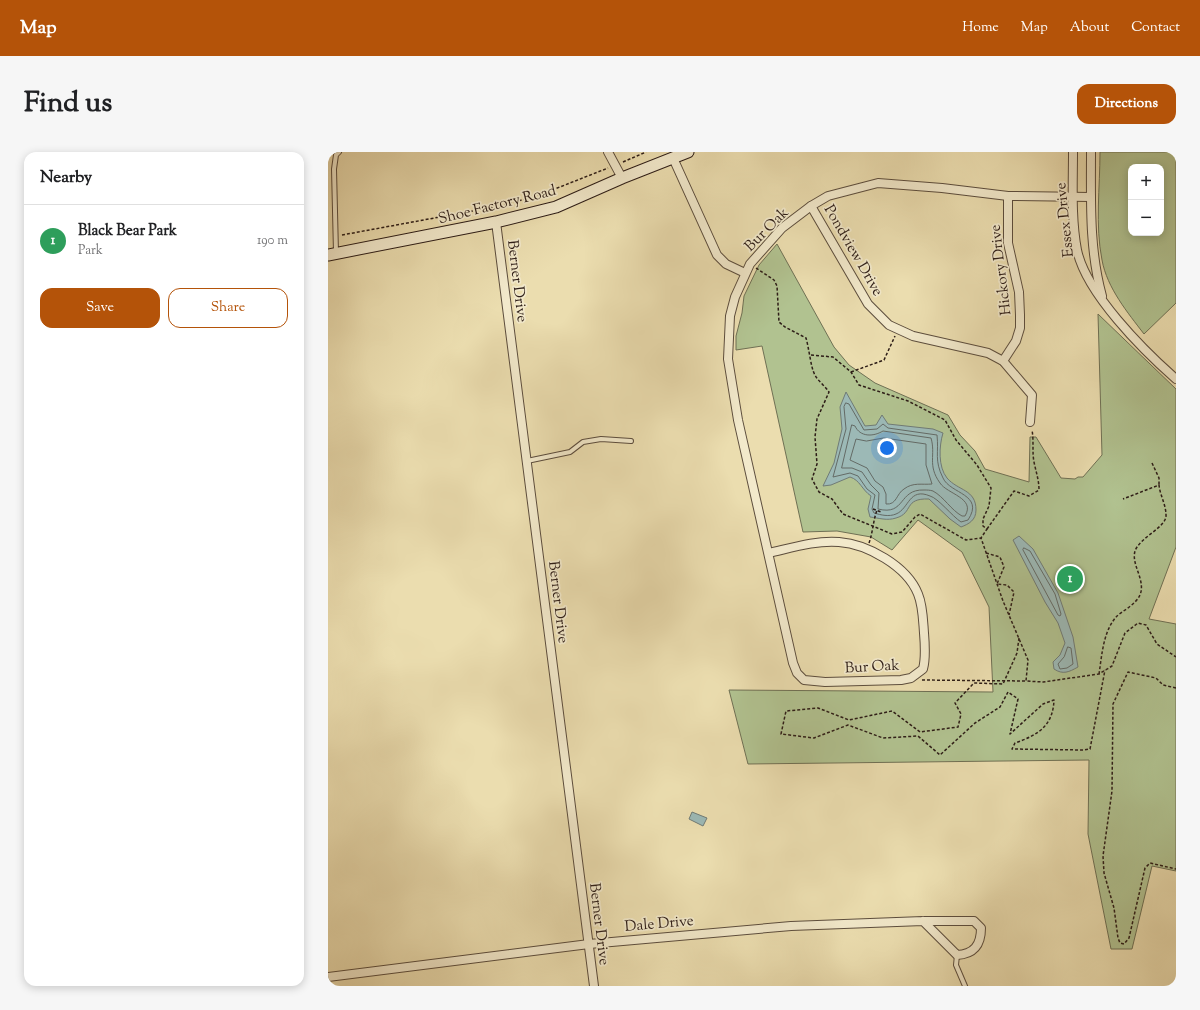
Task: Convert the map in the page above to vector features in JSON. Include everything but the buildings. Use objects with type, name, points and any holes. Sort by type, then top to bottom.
[{"type":"street","points":[[608,152],[622,178]]},
{"type":"street","name":"Shoe Factory Road","points":[[332,254],[496,222],[556,207],[622,178],[688,152]]},
{"type":"street","name":"Essex Drive","points":[[1073,152],[1073,196],[1077,250],[1086,275],[1104,302],[1152,358],[1176,379]]},
{"type":"street","name":"Essex Drive","points":[[1091,152],[1092,246],[1097,276],[1104,302]]},
{"type":"street","points":[[673,158],[717,255],[726,264],[745,274]]},
{"type":"street","name":"Bur Oak","points":[[769,553],[822,542],[838,542],[867,548],[899,570],[918,593],[923,619],[925,652],[923,669],[917,674],[902,680],[825,682],[804,680],[797,673],[793,663],[738,420],[728,359],[730,316],[735,297],[750,264],[782,228],[811,206],[828,196],[878,183],[942,188],[1008,196],[1091,197]]},
{"type":"street","name":"Hickory Drive","points":[[1003,361],[1016,341],[1020,328],[1019,292],[1008,243],[1008,196]]},
{"type":"street","name":"Pondview Drive","points":[[811,206],[868,304],[889,325],[913,336],[988,353],[1003,361],[1032,394],[1030,422]]},
{"type":"street","name":"Berner Drive","points":[[496,222],[560,705],[594,986]]},
{"type":"street","points":[[923,920],[956,955]]},
{"type":"street","name":"Dale Drive","points":[[328,977],[589,944],[791,926],[923,920],[974,920],[981,928],[981,939],[976,947],[966,954],[956,955]]},
{"type":"lane","points":[[332,254],[336,236],[334,169],[336,156],[339,152]]},
{"type":"lane","points":[[527,461],[570,452],[583,442],[602,439],[630,441]]},
{"type":"lane","points":[[956,955],[956,965],[965,986]]},
{"type":"path","points":[[336,236],[494,207],[537,196],[646,152]]},
{"type":"path","points":[[750,264],[774,280],[777,286],[779,322],[785,327],[806,338],[811,355],[812,369],[816,377],[829,392],[818,419],[815,437],[817,464],[812,479],[818,492],[832,499],[843,514],[874,528],[892,534],[902,532],[915,517],[920,514],[966,540],[981,538],[1014,491],[1029,496],[1039,490],[1030,422]]},
{"type":"path","points":[[851,372],[884,360],[898,329]]},
{"type":"path","points":[[811,355],[833,357],[851,372],[860,385],[908,401],[945,420],[956,440],[977,465],[991,488],[989,506],[983,518],[983,526],[987,529]]},
{"type":"path","points":[[1099,674],[1105,638],[1116,617],[1140,596],[1142,580],[1136,562],[1135,551],[1142,539],[1163,524],[1167,516],[1159,485],[1159,478],[1152,463]]},
{"type":"path","points":[[1123,499],[1159,485]]},
{"type":"path","points":[[873,509],[881,512]]},
{"type":"path","points":[[867,548],[874,528],[873,521],[877,510]]},
{"type":"path","points":[[981,538],[1009,616],[1028,660],[1026,681]]},
{"type":"path","points":[[986,553],[1000,557],[1004,567],[997,584]]},
{"type":"path","points":[[997,584],[1007,585],[1014,592],[1009,616]]},
{"type":"path","points":[[917,674],[923,680],[1043,682],[1099,674],[1112,666],[1125,633],[1138,623],[1146,625],[1157,644],[1176,657]]},
{"type":"path","points":[[1019,638],[1017,654],[1004,684],[974,683],[955,703],[961,714],[958,727],[920,732],[892,711],[848,720],[818,708],[786,711],[781,734],[814,738],[848,725],[883,738],[918,736],[940,755],[975,723],[1000,707],[1008,692],[1018,699],[1010,734],[1043,704],[1054,700],[1054,710],[1047,726],[1028,738],[1015,743],[1012,749],[1090,749],[1105,670]]},
{"type":"path","points":[[1176,688],[1163,685],[1156,678],[1128,672],[1113,704],[1112,791],[1103,856],[1104,873],[1114,908],[1120,943],[1124,944],[1129,938],[1145,868],[1150,863],[1176,868]]},
{"type":"green space","points":[[1100,152],[1176,152],[1176,303],[1144,334],[1119,300],[1108,280],[1100,247],[1098,206]]},
{"type":"green space","points":[[777,244],[834,347],[849,365],[875,383],[948,415],[960,435],[975,451],[985,469],[1029,482],[1030,437],[1036,437],[1061,478],[1075,479],[1078,477],[1083,477],[1102,455],[1098,314],[1176,389],[1176,547],[1149,619],[1176,624],[1176,871],[1152,866],[1132,949],[1111,949],[1088,834],[1089,760],[748,764],[729,690],[993,692],[989,607],[962,552],[918,520],[892,550],[871,537],[837,531],[803,532],[762,346],[736,350],[736,336],[742,313],[744,296],[759,265]]},
{"type":"water","points":[[846,392],[865,426],[876,425],[882,415],[888,424],[933,429],[943,433],[940,450],[942,468],[947,478],[951,482],[966,491],[973,498],[976,513],[972,521],[961,527],[950,519],[929,499],[915,501],[902,516],[893,519],[870,517],[868,509],[871,496],[853,478],[850,477],[831,485],[823,486],[834,463],[842,429],[840,407]]},
{"type":"water","points":[[1019,536],[1033,549],[1058,593],[1073,637],[1078,667],[1069,671],[1060,672],[1054,669],[1053,662],[1060,655],[1065,643],[1058,623],[1045,602],[1013,540]]},
{"type":"water","points":[[692,812],[707,818],[703,826],[689,819]]},
{"type":"place","name":"Black Bear Park","points":[[1070,579]]}]
